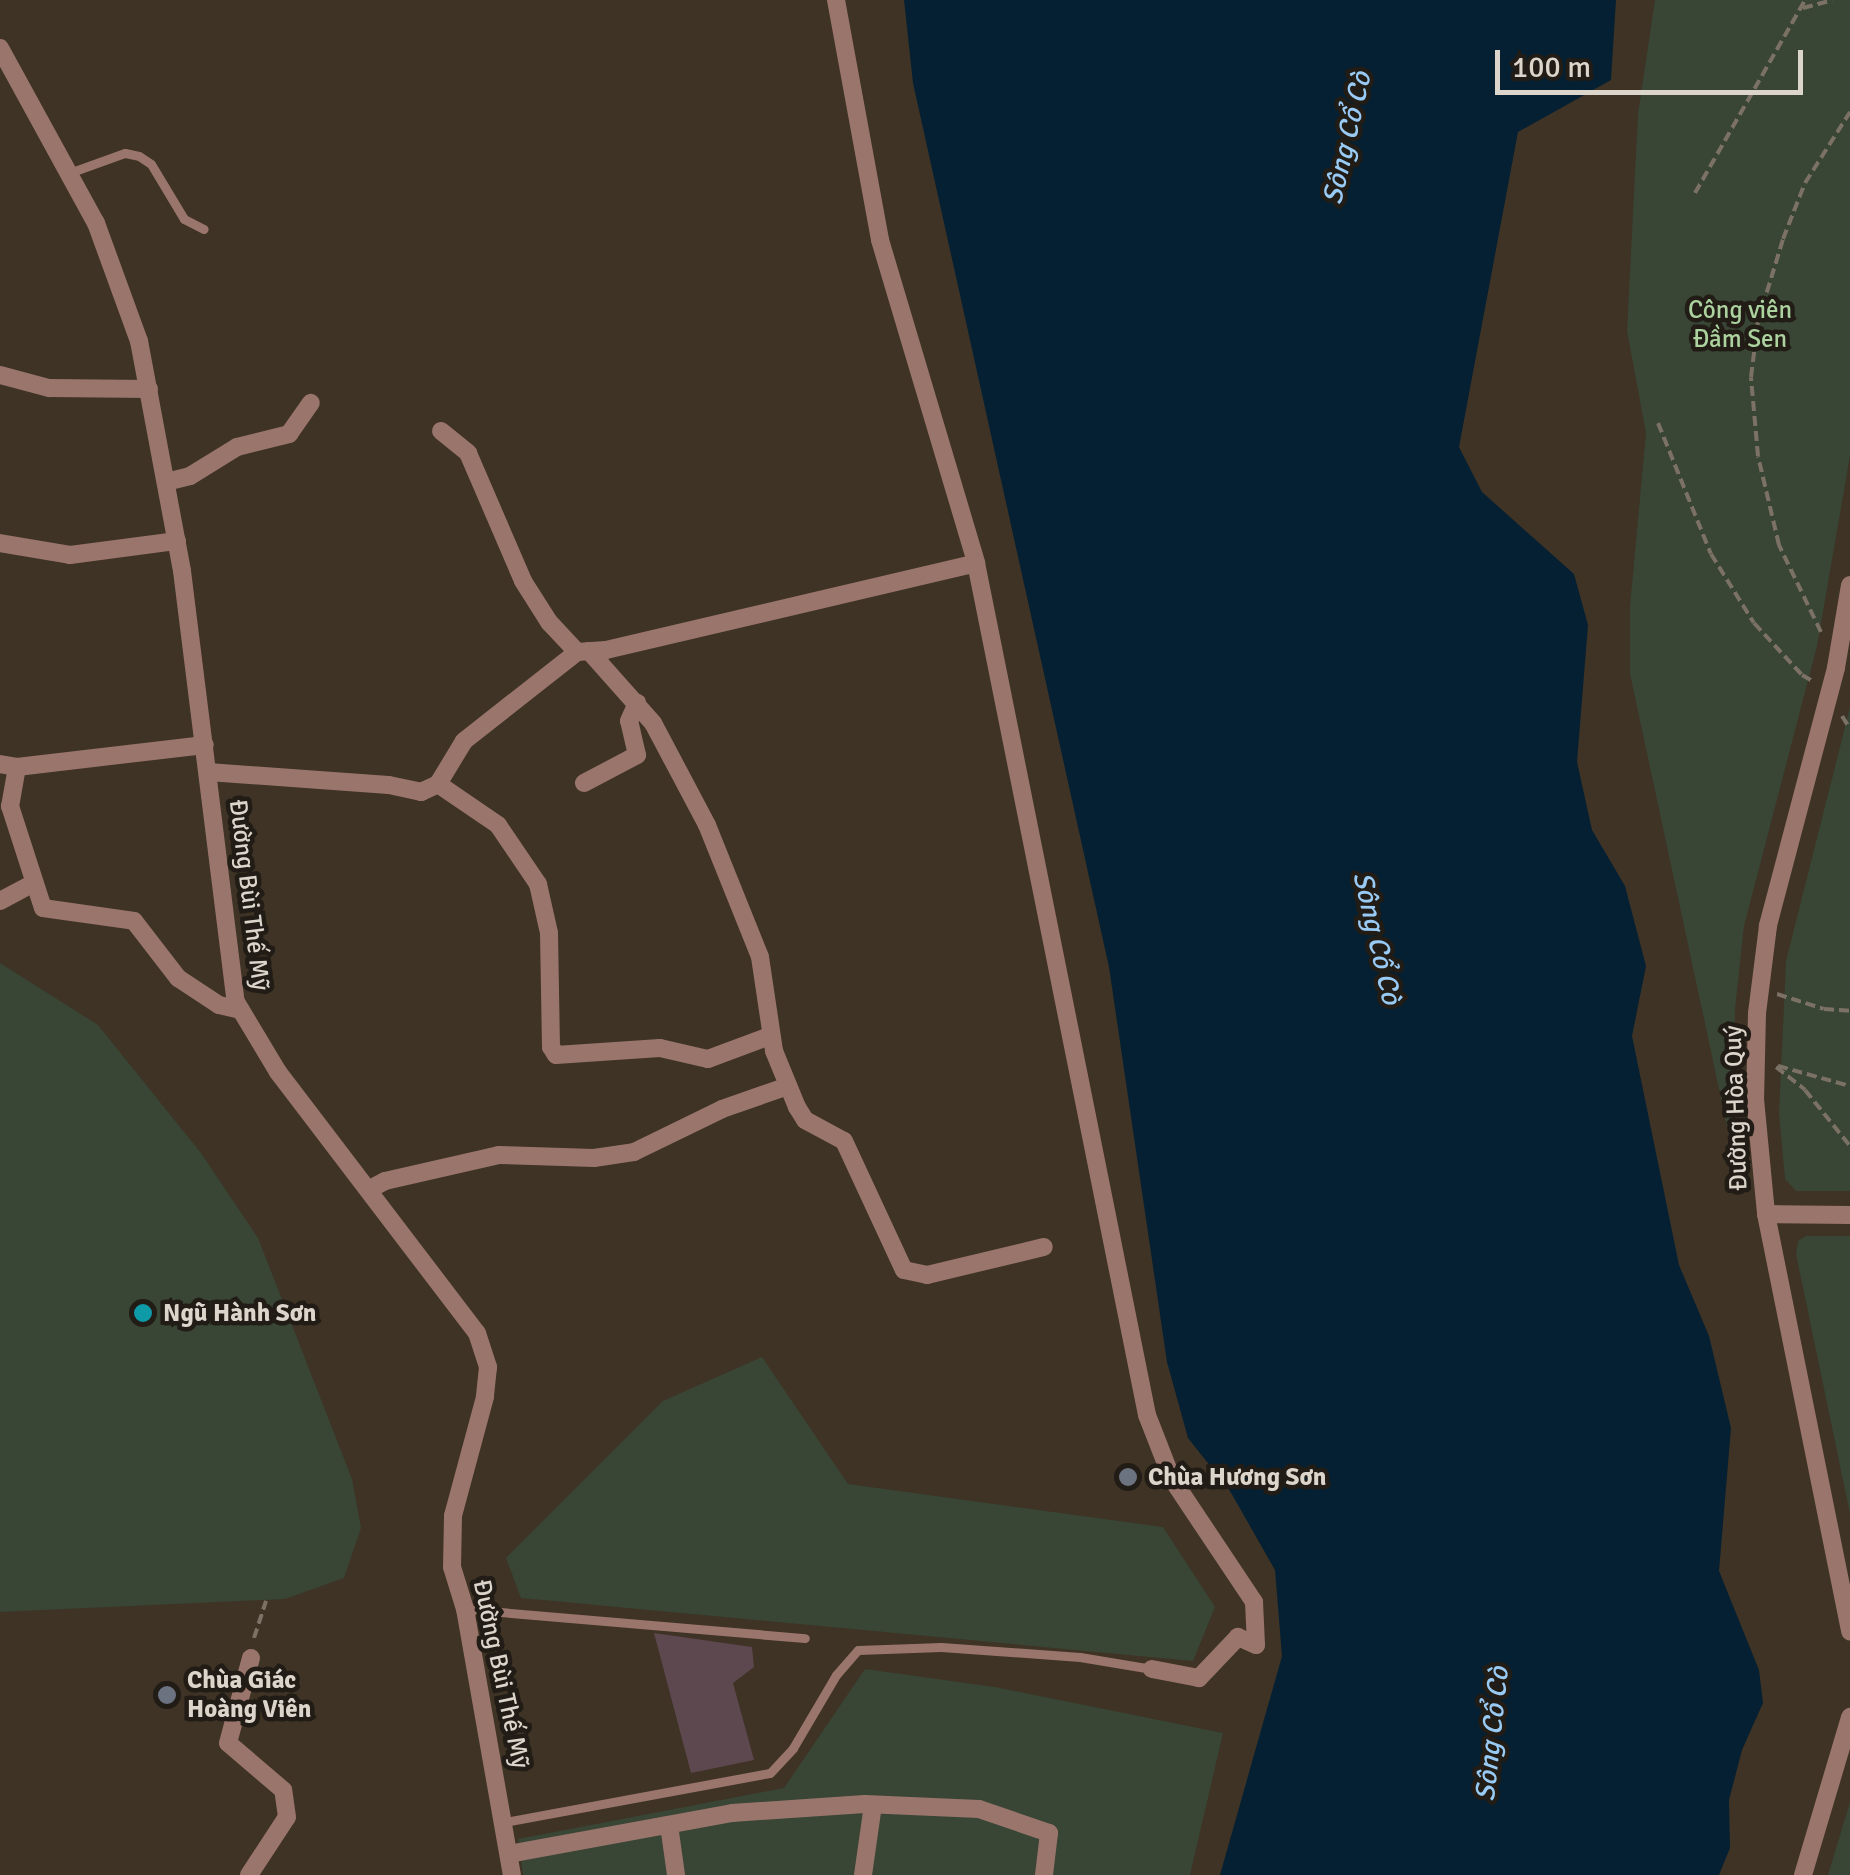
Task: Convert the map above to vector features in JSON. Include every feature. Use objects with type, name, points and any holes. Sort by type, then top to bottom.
[{"type":"street","points":[[836,0],[880,240],[976,563],[1147,1415],[1172,1479],[1254,1602],[1256,1645],[1238,1637],[1199,1678],[1152,1669]]},
{"type":"street","name":"Đường Bùi Thế Mỹ","points":[[0,48],[96,223],[124,292],[148,389],[176,542],[240,1010],[278,1072],[477,1333],[488,1366],[485,1397],[453,1516],[452,1567],[466,1609],[512,1875]]},
{"type":"street","points":[[0,375],[49,388],[148,389]]},
{"type":"street","points":[[166,482],[190,476],[237,447],[289,434],[311,403]]},
{"type":"street","points":[[440,432],[468,453],[523,581],[549,622],[636,704],[668,749],[746,915],[766,982],[770,1036],[788,1086],[805,1120],[844,1142],[908,1274],[938,1272],[1044,1246]]},
{"type":"street","points":[[0,543],[70,555],[176,542]]},
{"type":"street","points":[[208,772],[389,785],[421,792],[438,784],[464,741],[583,652],[976,563]]},
{"type":"street","name":"Đường Hòa Quý","points":[[1850,585],[1843,668],[1764,956],[1755,1099],[1766,1214],[1846,1587],[1850,1632]]},
{"type":"street","points":[[584,783],[637,755],[629,721],[636,704]]},
{"type":"street","points":[[205,745],[9,765],[10,806],[39,901],[50,911],[122,918],[141,925],[162,963],[178,978],[219,1005],[240,1010]]},
{"type":"street","points":[[438,784],[498,825],[538,884],[549,933],[551,1047],[556,1055],[660,1048],[708,1059],[770,1036]]},
{"type":"street","points":[[0,901],[34,884]]},
{"type":"street","points":[[370,1190],[385,1181],[499,1155],[594,1158],[634,1152],[656,1145],[722,1109],[788,1086]]},
{"type":"street","points":[[1766,1214],[1850,1215]]},
{"type":"street","points":[[249,1875],[287,1817],[282,1790],[228,1743],[251,1658]]},
{"type":"street","points":[[1803,1875],[1850,1717]]},
{"type":"street","points":[[863,1875],[872,1804]]},
{"type":"street","points":[[510,1854],[732,1813],[872,1804],[980,1809],[1049,1833],[1044,1875]]},
{"type":"street","points":[[669,1825],[676,1875]]},
{"type":"lane","points":[[68,173],[126,153],[138,156],[150,164],[184,219],[204,229]]},
{"type":"lane","points":[[466,1609],[805,1638]]},
{"type":"lane","points":[[505,1822],[770,1773],[793,1748],[836,1675],[858,1650],[941,1647],[1080,1657],[1152,1669]]},
{"type":"path","points":[[1695,193],[1805,0]]},
{"type":"path","points":[[1801,8],[1832,0]]},
{"type":"path","points":[[1824,636],[1780,544],[1758,456],[1752,377],[1758,321],[1782,240],[1805,183],[1850,112]]},
{"type":"path","points":[[1658,423],[1710,554],[1754,622],[1802,675],[1814,682]]},
{"type":"path","points":[[1842,716],[1850,729]]},
{"type":"path","points":[[1776,994],[1824,1009],[1850,1010]]},
{"type":"path","points":[[1850,1086],[1772,1064],[1805,1090],[1850,1146]]},
{"type":"path","points":[[256,1632],[266,1602]]},
{"type":"green space","name":"Công viên Đầm Sen","points":[[1655,0],[1850,0],[1850,456],[1817,646],[1744,926],[1735,1009],[1733,1154],[1630,674],[1630,606],[1646,433],[1627,331],[1638,114]]},
{"type":"green space","points":[[1850,707],[1850,1191],[1796,1191],[1785,1179],[1779,1113],[1786,961]]},
{"type":"green space","name":"Ngũ Hành Sơn","points":[[0,963],[98,1025],[201,1153],[258,1238],[352,1479],[361,1528],[344,1578],[285,1599],[0,1612]]},
{"type":"green space","points":[[1806,1236],[1850,1236],[1850,1514],[1796,1254],[1798,1241]]},
{"type":"green space","points":[[762,1357],[848,1484],[1163,1527],[1215,1607],[1193,1661],[521,1598],[506,1558],[663,1401]]},
{"type":"green space","points":[[865,1669],[995,1687],[1223,1733],[1190,1875],[523,1875],[518,1839],[784,1788]]},
{"type":"green space","points":[[1850,1802],[1850,1875],[1828,1875]]},
{"type":"water","name":"Sông Cổ Cò","points":[[904,0],[1616,0],[1611,80],[1518,132],[1459,447],[1482,492],[1574,574],[1588,625],[1577,762],[1592,830],[1625,886],[1646,966],[1632,1036],[1679,1265],[1709,1336],[1731,1428],[1719,1571],[1759,1670],[1763,1703],[1742,1750],[1729,1800],[1730,1848],[1719,1875],[1220,1875],[1282,1656],[1275,1570],[1230,1491],[1188,1438],[1167,1362],[1109,967],[913,83]]},
{"type":"building","points":[[654,1633],[752,1647],[754,1667],[733,1683],[754,1760],[691,1773]]},
{"type":"place","name":"Ngũ Hành Sơn","points":[[143,1313]]},
{"type":"place","name":"Chùa Hương Sơn","points":[[1128,1477]]},
{"type":"place","name":"Chùa Giác Hoàng Viên","points":[[167,1695]]}]
